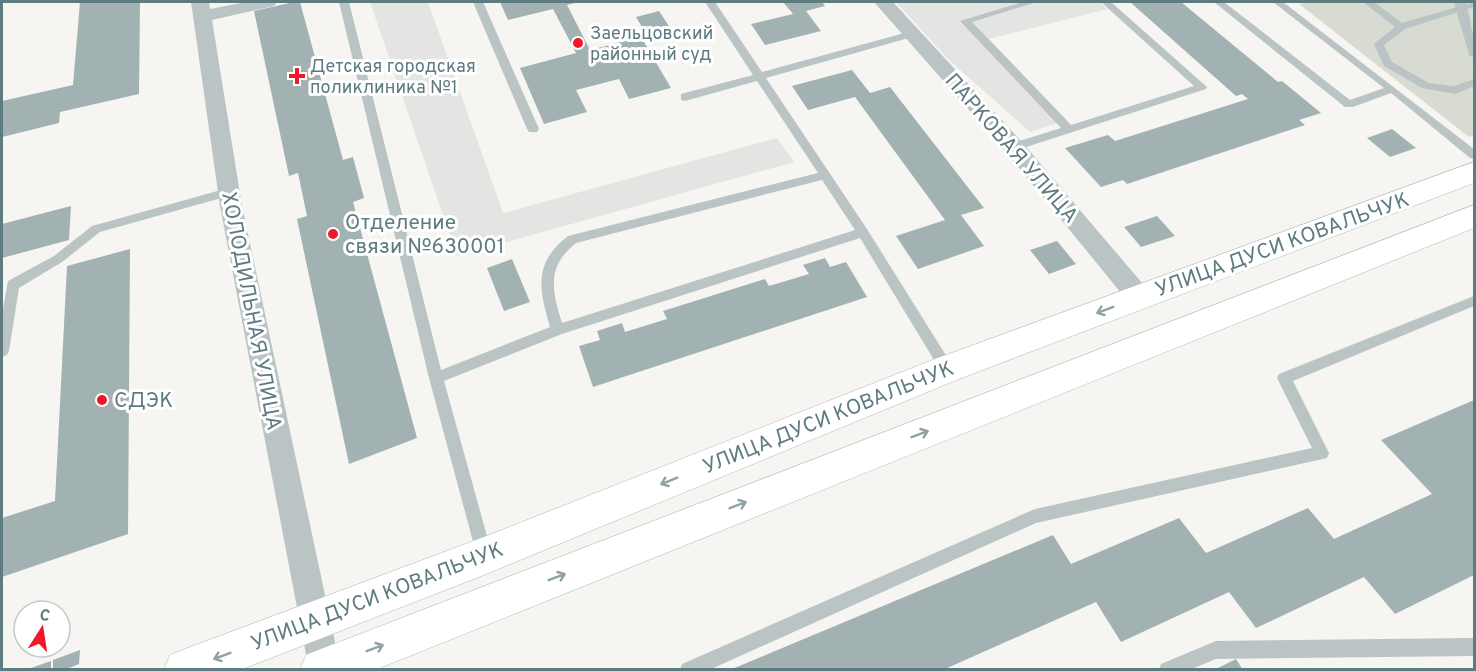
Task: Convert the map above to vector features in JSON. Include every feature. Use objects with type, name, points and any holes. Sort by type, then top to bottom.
[{"type":"main road","name":"УЛИЦА ДУСИ КОВАЛЬЧУК","points":[[185,669],[484,556],[946,369],[1474,172]]},
{"type":"main road","name":"УЛИЦА ДУСИ КОВАЛЬЧУК","points":[[323,669],[1474,216]]},
{"type":"street","points":[[201,9],[268,2]]},
{"type":"street","name":"ПАРКОВАЯ УЛИЦА","points":[[883,2],[1014,147],[1139,297]]},
{"type":"street","name":"ХОЛОДИЛЬНАЯ УЛИЦА","points":[[201,9],[228,192],[315,618],[323,669]]},
{"type":"lane","points":[[344,2],[436,378],[484,556]]},
{"type":"lane","points":[[478,2],[533,129]]},
{"type":"lane","points":[[710,2],[863,232],[946,369]]},
{"type":"lane","points":[[1032,2],[965,21],[1069,130]]},
{"type":"lane","points":[[1014,147],[1202,87],[1106,2]]},
{"type":"lane","points":[[1219,2],[1349,104],[1392,89]]},
{"type":"lane","points":[[1278,2],[1474,155]]},
{"type":"lane","points":[[1368,2],[1401,27]]},
{"type":"lane","points":[[1460,2],[1474,55]]},
{"type":"lane","points":[[1474,4],[1401,27],[1379,44],[1388,64],[1426,86],[1456,90],[1474,82]]},
{"type":"lane","points":[[685,97],[912,34]]},
{"type":"lane","points":[[558,330],[545,290],[549,268],[559,247],[572,239],[826,175]]},
{"type":"lane","points":[[2,351],[13,285],[58,259],[96,229],[228,192]]},
{"type":"lane","points":[[436,378],[558,330],[863,232]]},
{"type":"lane","points":[[688,669],[1035,516],[1323,453],[1284,378],[1474,301]]},
{"type":"lane","points":[[1167,669],[1216,650],[1474,647]]},
{"type":"shaded area","points":[[370,2],[428,2],[503,213],[777,138],[794,162],[457,256]]},
{"type":"shaded area","points":[[896,2],[1099,2],[1107,9],[989,39],[1067,120],[1030,132],[948,59]]},
{"type":"shaded area","points":[[1313,2],[1474,2],[1474,135],[1469,137],[1299,4]]},
{"type":"building","points":[[80,2],[140,2],[139,94],[60,112],[59,123],[2,137],[2,101],[73,85]]},
{"type":"building","points":[[300,2],[343,160],[353,157],[364,198],[353,202],[417,438],[349,464],[297,219],[307,216],[298,173],[289,176],[254,11]]},
{"type":"building","points":[[500,2],[579,2],[567,5],[590,50],[641,37],[671,88],[629,99],[619,79],[576,90],[587,112],[544,124],[520,68],[576,53],[553,9],[508,20]]},
{"type":"building","points":[[783,2],[822,2],[825,6],[806,11],[821,31],[765,45],[751,24],[793,14]]},
{"type":"building","points":[[1130,2],[1181,2],[1278,82],[1282,81],[1321,113],[1299,120],[1305,125],[1127,184],[1123,180],[1101,187],[1065,148],[1108,135],[1115,141],[1248,99],[1242,94],[1236,96]]},
{"type":"building","points":[[659,11],[671,29],[647,35],[636,17]]},
{"type":"building","points":[[852,70],[870,93],[890,87],[984,208],[961,215],[984,246],[918,269],[896,236],[945,220],[855,97],[808,110],[792,86]]},
{"type":"building","points":[[1392,129],[1416,148],[1390,157],[1367,138]]},
{"type":"building","points":[[71,206],[69,240],[2,258],[2,224]]},
{"type":"building","points":[[1157,216],[1175,236],[1141,247],[1124,227]]},
{"type":"building","points":[[1057,241],[1076,264],[1049,274],[1030,250]]},
{"type":"building","points":[[130,249],[128,534],[2,577],[2,518],[55,501],[67,266]]},
{"type":"building","points":[[825,258],[830,267],[846,262],[867,297],[593,387],[579,346],[600,340],[597,331],[622,323],[625,332],[667,319],[663,311],[765,279],[769,286],[809,274],[803,265]]},
{"type":"building","points":[[512,259],[530,302],[504,311],[487,268]]},
{"type":"building","points":[[1474,400],[1474,575],[1395,614],[1364,577],[1256,628],[1229,592],[1121,642],[1096,602],[945,669],[732,669],[1053,535],[1071,564],[1179,518],[1206,553],[1308,508],[1334,539],[1432,494],[1381,440]]},
{"type":"building","points":[[80,650],[79,664],[64,670],[53,670],[53,660],[72,659],[72,653]]},
{"type":"building","points":[[1236,659],[1243,670],[1214,670]]},
{"type":"building","points":[[51,661],[51,670],[28,670],[28,669]]},
{"type":"place","name":"Заельцовский районный суд","points":[[578,43]]},
{"type":"place","name":"Детская городская поликлиника №1","points":[[297,76]]},
{"type":"place","name":"Отделение связи №630001","points":[[333,234]]},
{"type":"place","name":"СДЭК","points":[[102,400]]}]
